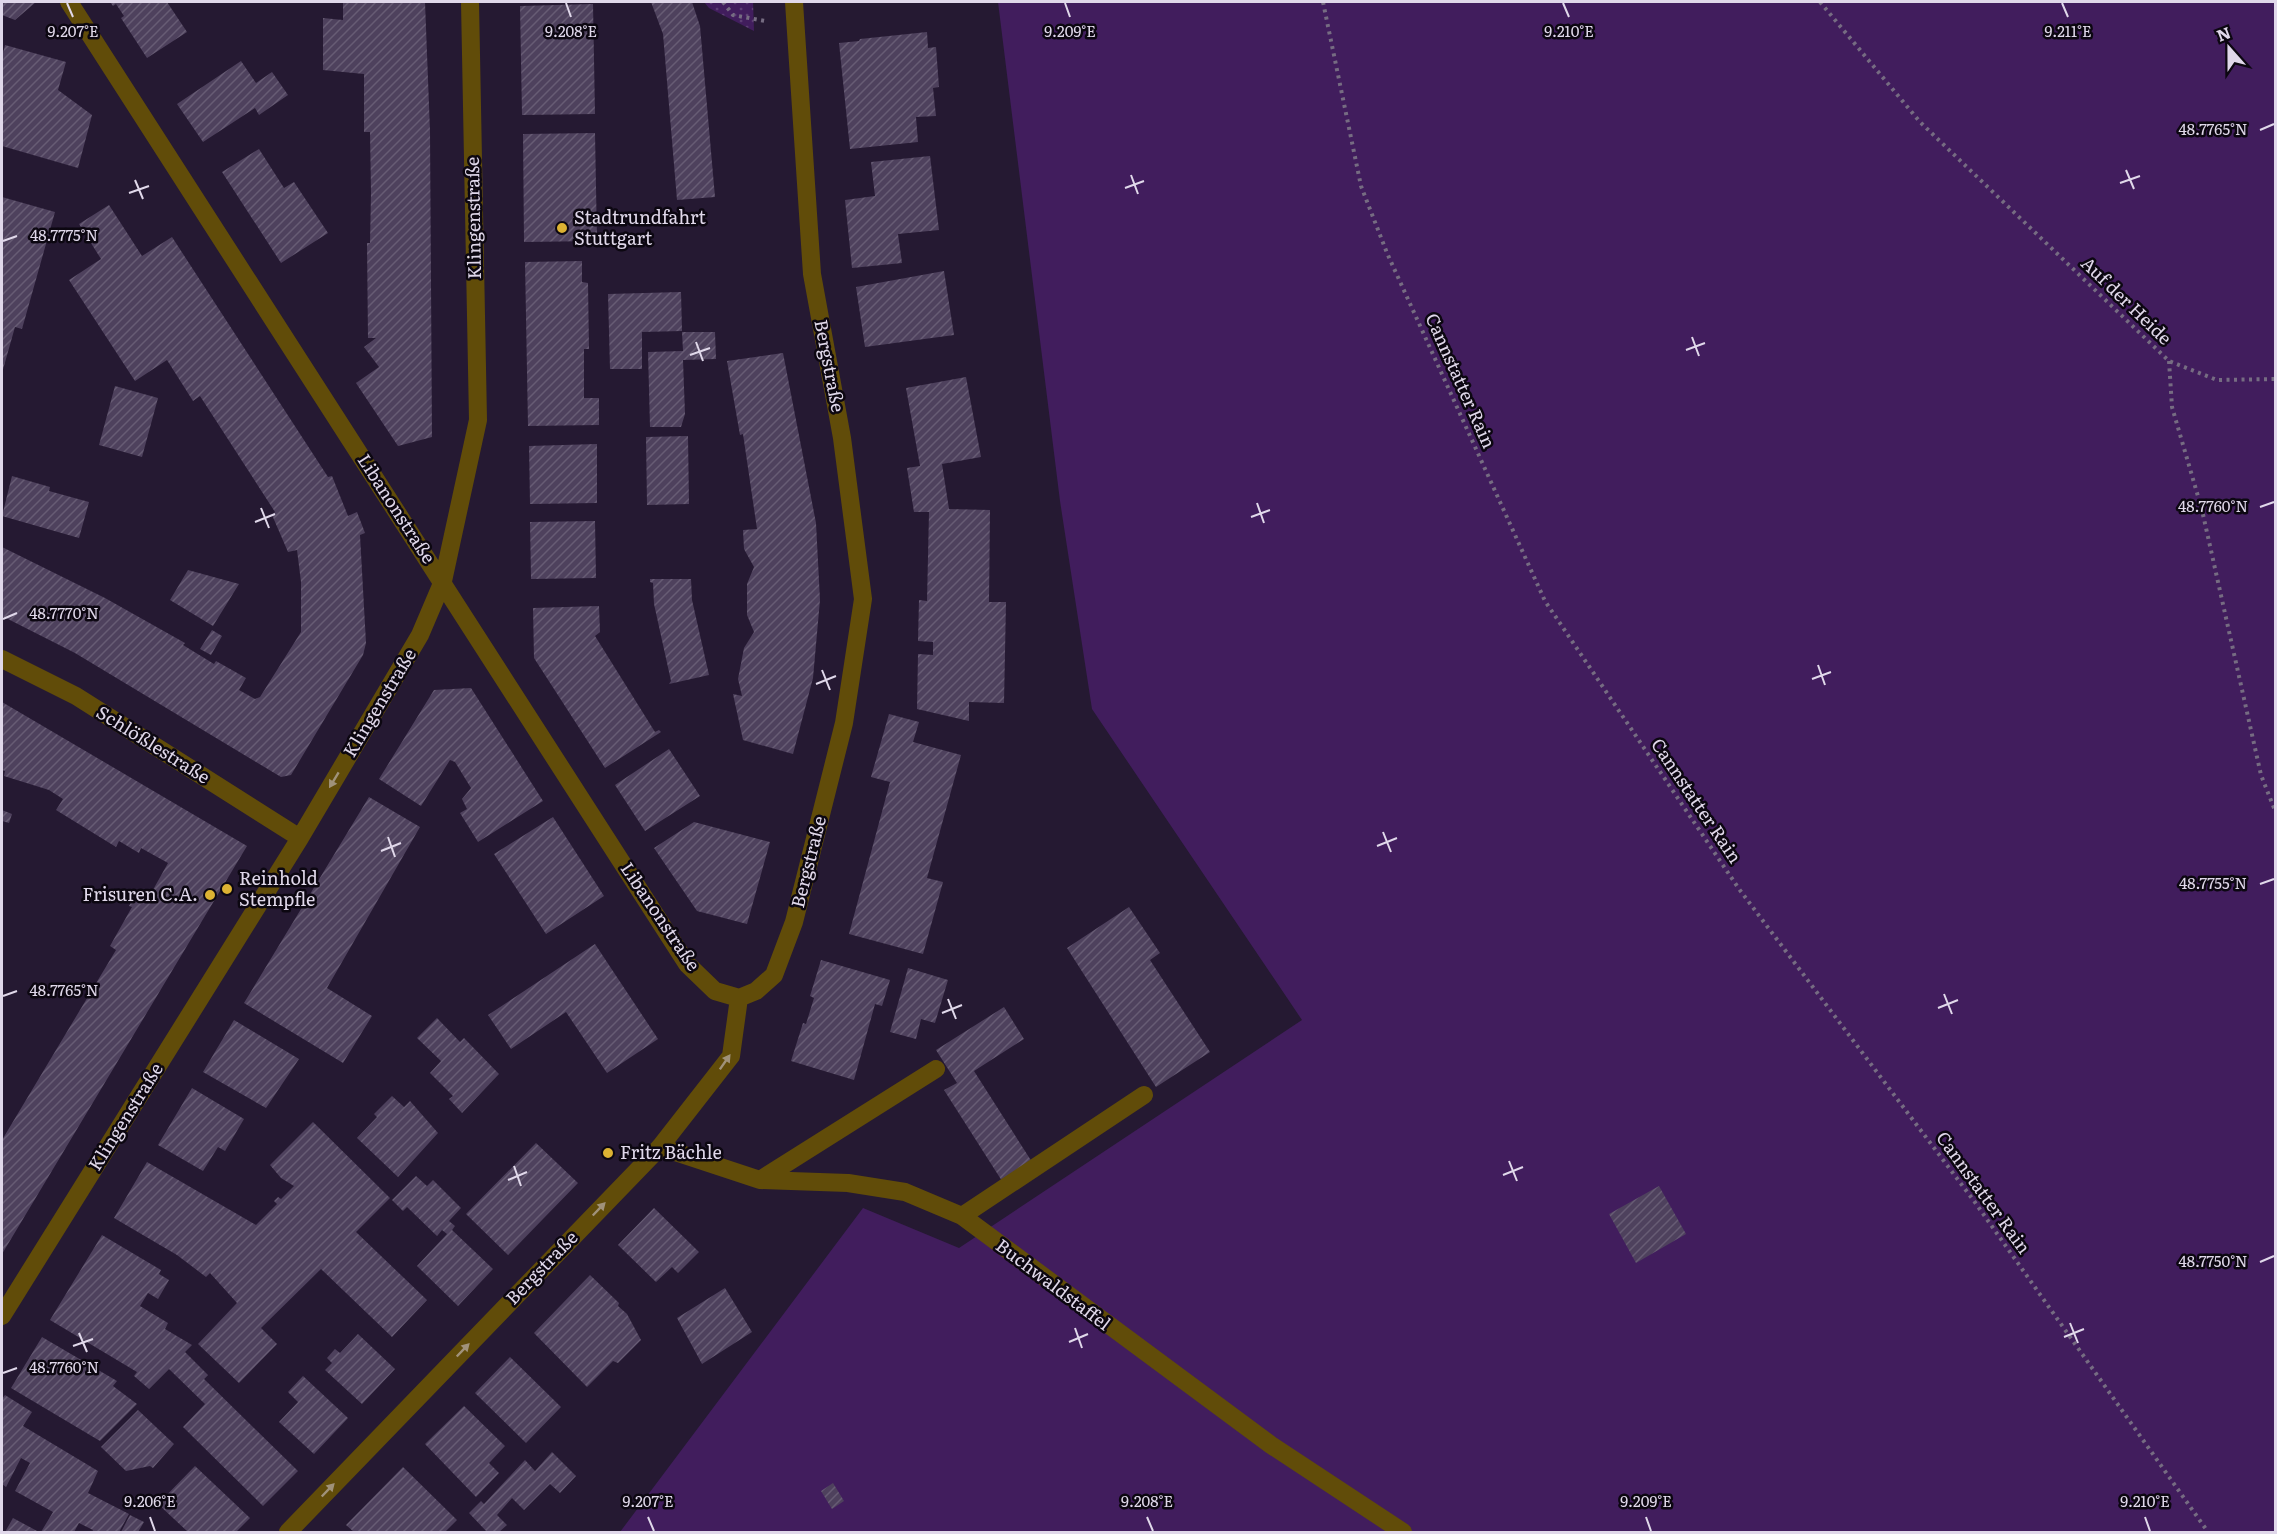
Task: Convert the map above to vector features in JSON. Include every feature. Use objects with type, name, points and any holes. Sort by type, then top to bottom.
[{"type":"street","name":"Libanonstraße","points":[[69,2],[687,964],[715,991],[740,998]]},
{"type":"street","name":"Klingenstraße","points":[[2,1316],[300,838],[420,635],[443,581],[478,420],[470,2]]},
{"type":"street","name":"Bergstraße","points":[[288,1533],[660,1147],[731,1056],[740,998],[756,991],[774,975],[794,922],[844,723],[863,599],[842,438],[812,274],[794,2]]},
{"type":"street","name":"Schlößlestraße","points":[[2,659],[76,696],[300,838]]},
{"type":"street","points":[[760,1180],[936,1069]]},
{"type":"street","points":[[962,1216],[1144,1095]]},
{"type":"street","name":"Buchwaldstaffel","points":[[660,1147],[760,1180],[848,1183],[905,1192],[962,1216],[1045,1281],[1271,1445],[1403,1533]]},
{"type":"path","points":[[723,2],[733,15],[795,26]]},
{"type":"path","name":"Cannstatter Rain","points":[[1323,2],[1361,186],[1387,253],[1545,601],[1739,890],[1974,1202],[2208,1533]]},
{"type":"path","name":"Auf der Heide","points":[[1820,2],[1920,122],[2169,361],[2172,406],[2202,510],[2261,775],[2276,813]]},
{"type":"path","points":[[2169,361],[2217,380],[2276,379]]},
{"type":"shaded area","points":[[704,2],[753,2],[754,31],[709,8]]},
{"type":"shaded area","points":[[998,2],[2275,2],[2275,1532],[620,1532],[863,1208],[959,1248],[1302,1020],[1092,709],[1060,501]]},
{"type":"building","points":[[2,2],[36,2],[15,20],[2,15]]},
{"type":"building","points":[[110,2],[167,2],[187,32],[147,58],[121,18],[124,16],[116,4],[113,6]]},
{"type":"building","points":[[425,2],[430,131],[432,437],[398,446],[356,383],[379,367],[364,347],[376,338],[368,338],[367,243],[370,243],[371,193],[370,132],[364,132],[364,74],[323,70],[323,18],[343,20],[343,3]]},
{"type":"building","points":[[651,2],[692,2],[700,26],[715,197],[677,200],[663,34]]},
{"type":"building","points":[[593,4],[595,114],[522,115],[520,6]]},
{"type":"building","points":[[927,32],[928,48],[936,47],[939,87],[933,88],[936,116],[916,117],[918,142],[850,149],[839,43]]},
{"type":"building","points":[[5,45],[66,62],[58,90],[92,115],[78,168],[2,146],[2,57]]},
{"type":"building","points":[[241,61],[256,83],[272,72],[288,95],[259,115],[255,108],[203,142],[177,104]]},
{"type":"building","points":[[595,133],[597,241],[524,242],[523,134]]},
{"type":"building","points":[[259,149],[284,188],[294,182],[328,233],[281,263],[222,172]]},
{"type":"building","points":[[930,156],[939,230],[898,234],[902,263],[852,268],[845,200],[875,196],[871,162]]},
{"type":"building","points":[[2,197],[55,212],[22,329],[15,327],[2,373]]},
{"type":"building","points":[[109,205],[142,256],[172,237],[328,477],[332,476],[348,516],[357,512],[365,533],[360,535],[366,643],[363,655],[291,775],[281,777],[75,653],[2,616],[2,547],[105,598],[185,643],[183,645],[214,664],[216,661],[246,678],[239,690],[255,699],[260,697],[301,632],[301,582],[297,550],[288,552],[272,515],[275,512],[200,396],[193,401],[167,360],[135,381],[69,280],[101,259],[79,224]]},
{"type":"building","points":[[582,261],[582,282],[588,283],[589,349],[584,349],[584,398],[599,398],[599,425],[528,426],[525,262]]},
{"type":"building","points":[[944,271],[954,335],[865,347],[856,287]]},
{"type":"building","points":[[681,292],[682,331],[642,332],[642,369],[610,369],[608,294]]},
{"type":"building","points":[[682,332],[715,332],[716,359],[683,360],[685,414],[681,427],[650,427],[648,352],[683,351]]},
{"type":"building","points":[[783,353],[816,523],[820,600],[813,678],[793,754],[743,740],[733,694],[742,696],[738,679],[744,648],[754,632],[747,615],[747,584],[754,567],[744,549],[743,530],[757,529],[743,434],[740,435],[727,361]]},
{"type":"building","points":[[966,377],[981,457],[942,464],[949,509],[990,510],[989,602],[1006,602],[1004,703],[969,702],[969,721],[917,709],[918,654],[933,655],[933,642],[918,641],[919,600],[927,601],[929,512],[914,512],[907,468],[920,466],[906,388]]},
{"type":"building","points":[[115,386],[158,398],[142,457],[99,445]]},
{"type":"building","points":[[688,436],[689,504],[647,505],[646,437]]},
{"type":"building","points":[[597,444],[597,503],[530,504],[529,446]]},
{"type":"building","points":[[12,476],[50,487],[49,491],[89,502],[79,538],[2,516]]},
{"type":"building","points":[[595,521],[596,578],[531,579],[530,522]]},
{"type":"building","points":[[188,570],[239,584],[213,626],[170,600]]},
{"type":"building","points":[[650,579],[691,579],[692,600],[709,675],[669,684],[671,681],[654,604],[653,583]]},
{"type":"building","points":[[599,606],[600,632],[595,636],[655,732],[659,730],[661,732],[605,768],[534,658],[533,608]]},
{"type":"building","points":[[212,630],[222,636],[211,655],[200,649]]},
{"type":"building","points":[[471,688],[543,801],[478,842],[460,813],[467,809],[462,799],[471,788],[455,762],[450,760],[421,806],[379,779],[434,690]]},
{"type":"building","points":[[2,702],[247,846],[2,1254],[2,1140],[116,950],[110,946],[132,907],[129,906],[136,892],[149,897],[168,863],[141,848],[139,853],[119,841],[116,847],[56,810],[63,799],[49,790],[4,776],[5,771],[2,770]]},
{"type":"building","points":[[889,714],[919,722],[913,742],[961,755],[927,878],[943,882],[923,954],[849,934],[890,782],[871,777]]},
{"type":"building","points":[[669,749],[700,796],[645,831],[615,785]]},
{"type":"building","points":[[369,797],[420,827],[327,988],[372,1016],[343,1063],[244,1003]]},
{"type":"building","points":[[2,810],[12,814],[9,823],[2,821]]},
{"type":"building","points":[[553,817],[604,896],[546,934],[494,854]]},
{"type":"building","points":[[694,822],[770,842],[747,924],[697,911],[654,848]]},
{"type":"building","points":[[1129,907],[1160,953],[1150,960],[1210,1052],[1156,1087],[1067,948]]},
{"type":"building","points":[[595,944],[658,1039],[607,1073],[566,1012],[511,1049],[488,1015]]},
{"type":"building","points":[[821,960],[890,980],[882,1006],[875,1004],[854,1080],[791,1061],[814,998],[810,996]]},
{"type":"building","points":[[908,968],[948,980],[935,1023],[921,1019],[916,1039],[890,1032]]},
{"type":"building","points":[[1004,1007],[1024,1039],[974,1071],[1032,1162],[1002,1181],[944,1090],[957,1083],[936,1050]]},
{"type":"building","points":[[437,1018],[460,1042],[464,1038],[499,1074],[462,1113],[449,1099],[453,1096],[430,1073],[441,1061],[417,1038]]},
{"type":"building","points":[[234,1020],[299,1059],[266,1108],[203,1072]]},
{"type":"building","points":[[192,1088],[244,1119],[225,1151],[218,1147],[203,1171],[158,1145]]},
{"type":"building","points":[[392,1096],[404,1107],[410,1101],[438,1133],[398,1177],[357,1138],[377,1117],[374,1114]]},
{"type":"building","points":[[313,1122],[390,1198],[356,1232],[427,1300],[392,1337],[321,1269],[261,1328],[277,1344],[239,1383],[198,1344],[237,1303],[210,1273],[206,1277],[177,1255],[114,1218],[147,1162],[256,1225],[277,1204],[274,1201],[278,1197],[281,1199],[294,1186],[281,1178],[270,1165]]},
{"type":"building","points":[[536,1143],[578,1183],[508,1255],[466,1214]]},
{"type":"building","points":[[416,1176],[427,1186],[433,1180],[461,1208],[449,1221],[455,1226],[452,1230],[493,1269],[458,1306],[417,1266],[447,1234],[442,1230],[437,1236],[407,1207],[403,1211],[392,1200]]},
{"type":"building","points":[[1659,1186],[1686,1234],[1636,1263],[1609,1214]]},
{"type":"building","points":[[654,1208],[699,1252],[678,1273],[672,1267],[656,1282],[618,1245]]},
{"type":"building","points":[[102,1235],[161,1270],[159,1274],[169,1280],[158,1299],[148,1293],[140,1306],[168,1323],[165,1329],[192,1345],[185,1352],[208,1375],[204,1379],[298,1471],[263,1506],[183,1427],[205,1404],[169,1369],[149,1389],[134,1376],[137,1372],[50,1320]]},
{"type":"building","points":[[590,1275],[619,1303],[618,1306],[627,1314],[641,1340],[618,1363],[613,1361],[587,1387],[534,1333]]},
{"type":"building","points":[[725,1288],[752,1332],[702,1364],[677,1318]]},
{"type":"building","points":[[358,1334],[395,1369],[362,1404],[325,1370],[332,1363],[327,1358],[335,1349],[340,1353]]},
{"type":"building","points":[[42,1337],[117,1381],[113,1386],[137,1404],[100,1441],[11,1388]]},
{"type":"building","points":[[510,1357],[561,1407],[526,1443],[475,1393]]},
{"type":"building","points":[[303,1376],[348,1418],[314,1454],[279,1422],[298,1402],[288,1392]]},
{"type":"building","points":[[5,1395],[32,1412],[23,1426],[98,1471],[88,1493],[129,1514],[119,1532],[92,1532],[93,1530],[79,1523],[74,1532],[41,1532],[53,1512],[15,1491],[30,1463],[21,1458],[6,1487],[2,1484],[2,1399]]},
{"type":"building","points":[[464,1406],[505,1446],[489,1463],[499,1473],[476,1497],[425,1444]]},
{"type":"building","points":[[138,1410],[174,1444],[153,1468],[150,1466],[126,1471],[101,1447]]},
{"type":"building","points":[[552,1452],[576,1476],[560,1493],[550,1484],[524,1510],[512,1498],[497,1515],[507,1525],[499,1532],[487,1532],[469,1513],[481,1501],[484,1504],[525,1460],[535,1471]]},
{"type":"building","points":[[195,1466],[250,1518],[236,1532],[188,1532],[158,1504]]},
{"type":"building","points":[[403,1467],[457,1520],[445,1532],[354,1532],[346,1525]]},
{"type":"building","points":[[833,1483],[844,1501],[832,1509],[821,1491]]},
{"type":"building","points":[[130,1515],[144,1522],[138,1532],[121,1532]]},
{"type":"building","points":[[13,1518],[39,1532],[5,1532]]},
{"type":"place","name":"Stadtrundfahrt Stuttgart","points":[[562,228]]},
{"type":"place","name":"Reinhold Stempfle","points":[[227,889]]},
{"type":"place","name":"Frisuren C.A.","points":[[210,895]]},
{"type":"place","name":"Fritz Bächle","points":[[608,1153]]}]
